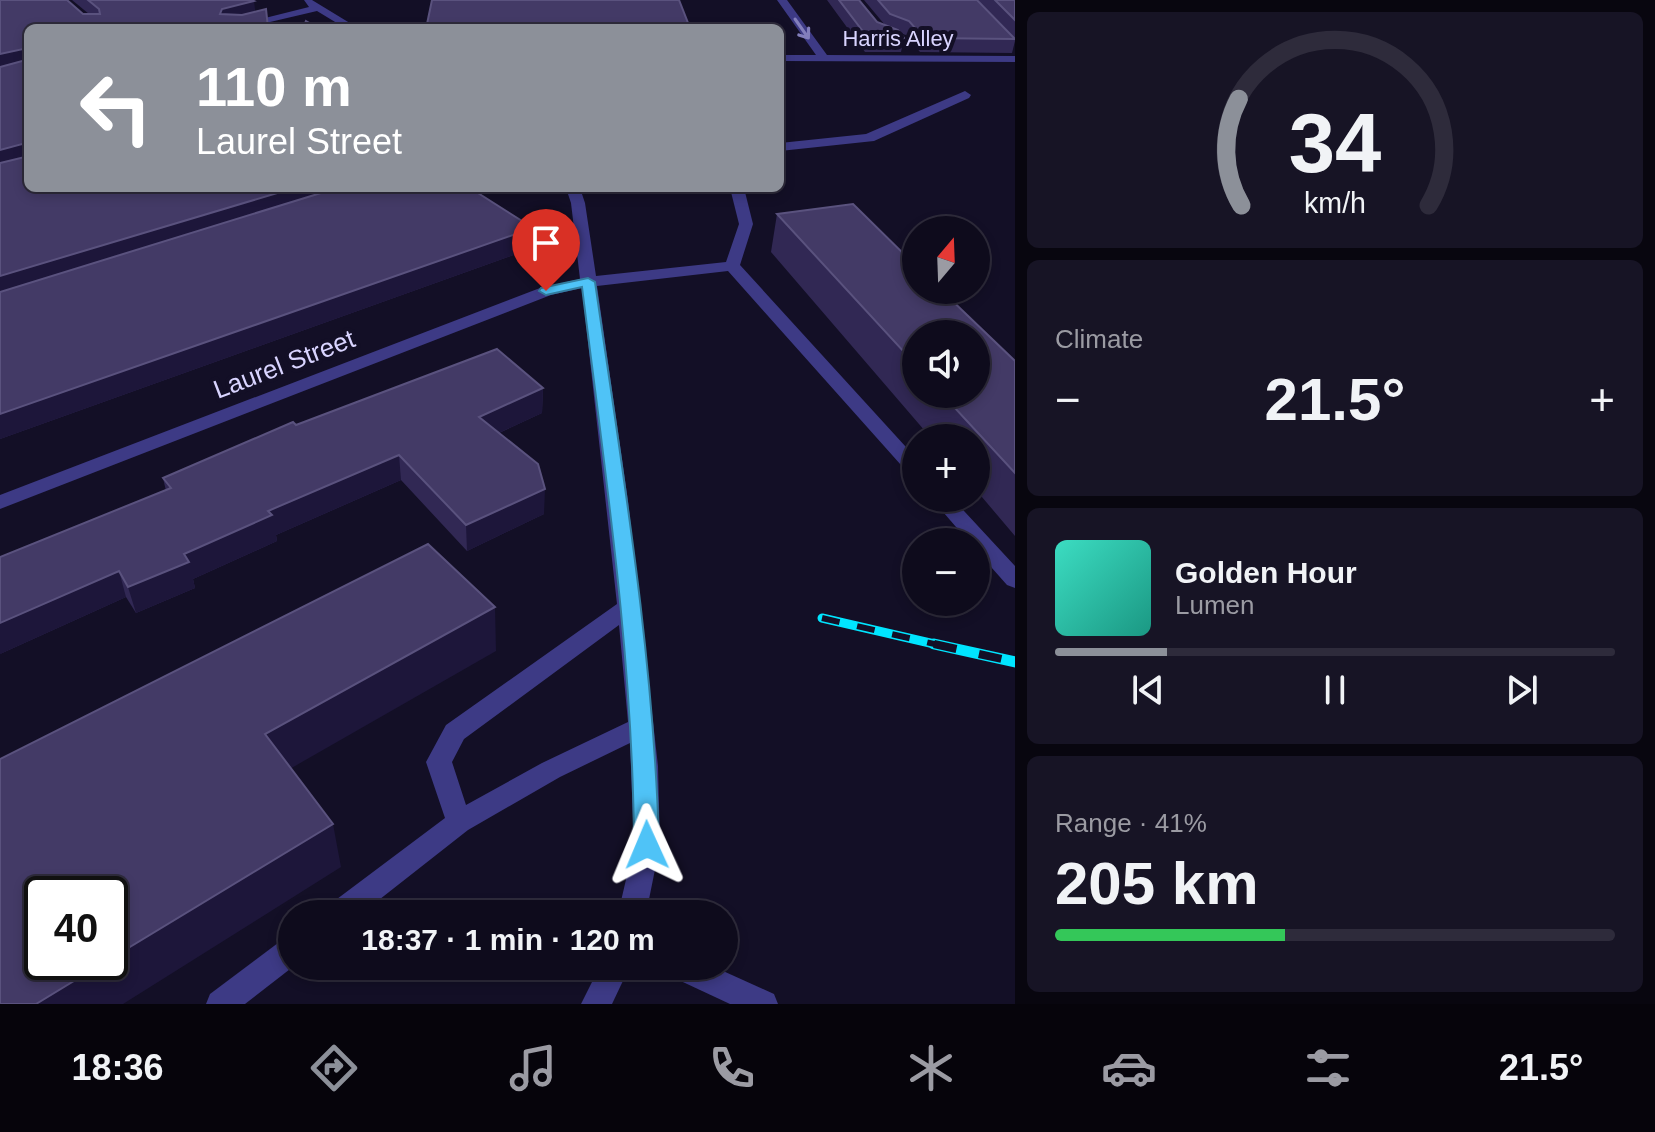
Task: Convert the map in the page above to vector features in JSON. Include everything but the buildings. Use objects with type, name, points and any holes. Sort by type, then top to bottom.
[{"type":"street","points":[[305,0],[346,24]]},
{"type":"street","points":[[782,0],[823,57]]},
{"type":"street","points":[[248,24],[318,8]]},
{"type":"street","name":"Harris Alley","points":[[784,58],[911,53],[1015,59]]},
{"type":"street","points":[[784,147],[869,138],[965,95]]},
{"type":"street","points":[[574,192],[618,501],[642,726],[647,845],[635,900]]},
{"type":"street","points":[[738,192],[746,224],[732,266],[902,454]]},
{"type":"street","name":"Laurel Street","points":[[0,502],[546,291],[588,282],[732,266]]},
{"type":"street","points":[[954,512],[1015,580]]},
{"type":"street","points":[[459,822],[439,762],[455,732],[629,607]]},
{"type":"street","points":[[357,900],[459,822],[551,770],[642,726]]},
{"type":"street","points":[[221,1004],[278,961]]},
{"type":"street","points":[[596,1004],[608,980]]},
{"type":"street","points":[[711,980],[763,1004]]},
{"type":"railway","points":[[822,618],[943,646]]},
{"type":"railway","points":[[934,644],[943,646]]},
{"type":"railway","points":[[943,646],[1015,662]]},
{"type":"route","points":[[546,291],[588,282],[621,527],[645,766],[647,845]]}]
